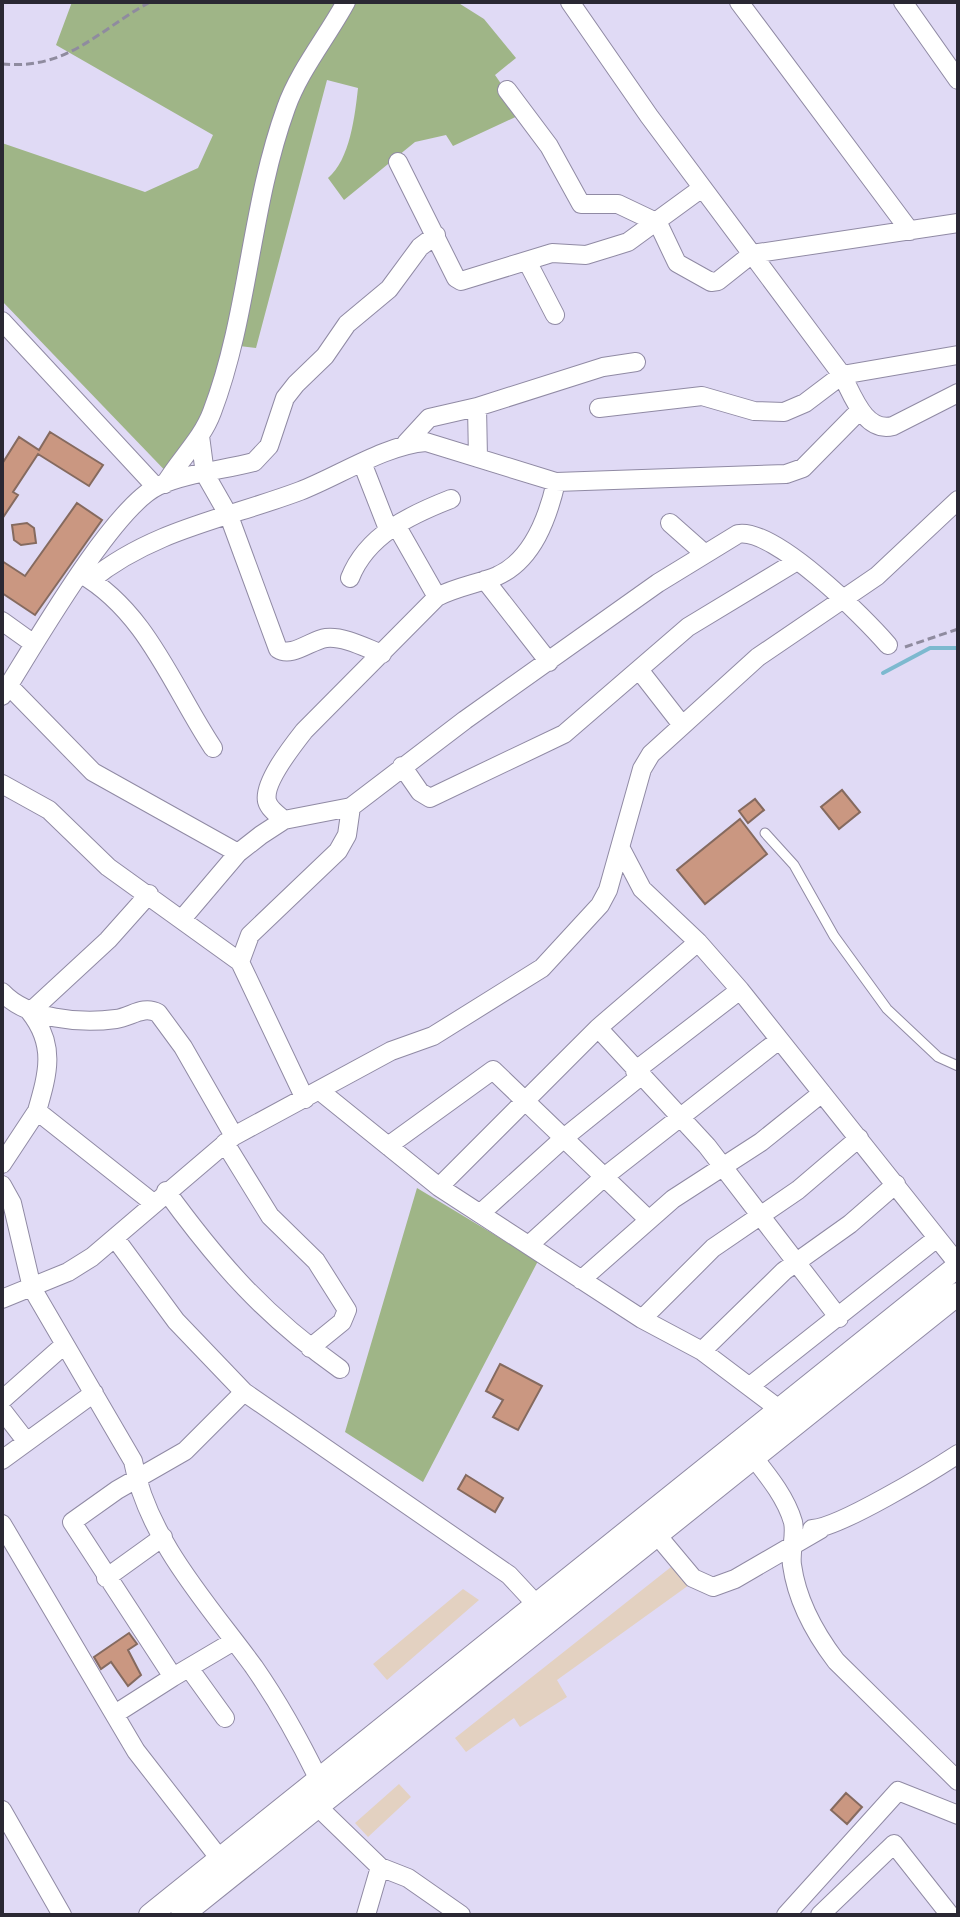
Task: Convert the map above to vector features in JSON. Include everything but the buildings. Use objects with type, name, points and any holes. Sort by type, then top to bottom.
[{"type":"street","points":[[238,853],[93,772],[5,691],[34,644],[86,577],[134,505],[160,486],[200,436],[225,374],[265,179],[284,112],[294,88],[346,2]]},
{"type":"street","points":[[570,2],[702,188],[842,375],[860,410],[882,429],[958,393]]},
{"type":"street","points":[[739,2],[910,231]]},
{"type":"street","points":[[903,2],[958,79]]},
{"type":"street","points":[[507,90],[549,146],[581,204],[618,204],[658,223],[677,263],[711,282],[718,281],[752,254],[958,223]]},
{"type":"street","points":[[398,162],[456,278],[461,281],[552,253],[570,256],[628,242],[702,188]]},
{"type":"street","points":[[160,486],[254,462],[263,454],[285,398],[296,384],[325,356],[347,324],[389,289],[420,247],[436,235]]},
{"type":"street","points":[[527,261],[555,315]]},
{"type":"street","points":[[2,321],[160,486]]},
{"type":"street","points":[[599,408],[702,396],[754,411],[784,412],[805,403],[842,375],[958,355]]},
{"type":"street","points":[[86,577],[136,549],[363,465],[406,443],[429,418],[477,407],[603,367],[636,362]]},
{"type":"street","points":[[477,407],[478,458]]},
{"type":"street","points":[[406,443],[426,442],[556,482],[796,472],[860,410]]},
{"type":"street","points":[[200,436],[205,474],[229,516],[280,652],[327,638],[382,654]]},
{"type":"street","points":[[363,465],[392,527],[437,597]]},
{"type":"street","points":[[284,820],[269,806],[267,793],[286,755],[304,731],[437,597],[456,587],[501,574],[541,533],[556,482]]},
{"type":"street","points":[[350,578],[359,556],[392,527],[451,499]]},
{"type":"street","points":[[2,1299],[68,1272],[115,1238],[159,1196],[230,1139],[391,1051],[433,1036],[542,968],[600,905],[608,890],[645,761],[758,657],[847,599],[958,500]]},
{"type":"street","points":[[670,523],[705,554]]},
{"type":"street","points":[[182,919],[238,853],[284,820],[351,807],[402,766],[549,662],[705,554],[744,533],[775,543],[847,599],[888,645]]},
{"type":"street","points":[[402,766],[425,796],[438,795],[469,777],[564,734],[710,612],[797,561]]},
{"type":"street","points":[[86,577],[123,610],[162,658],[213,748]]},
{"type":"street","points":[[485,580],[549,662]]},
{"type":"street","points":[[2,621],[34,644]]},
{"type":"street","points":[[640,671],[682,725]]},
{"type":"street","points":[[2,784],[49,810],[108,867],[240,962],[312,1095],[388,1146],[439,1187],[482,1212],[642,1319],[702,1351],[779,1409]]},
{"type":"street","points":[[240,962],[250,935],[338,851],[347,835],[351,807]]},
{"type":"street","points":[[150,1915],[958,1265],[740,990],[698,942],[642,889],[621,849]]},
{"type":"street","points":[[30,1012],[108,940],[149,894]]},
{"type":"street","points":[[439,1187],[598,1028],[698,942]]},
{"type":"street","points":[[482,1212],[639,1073],[740,990]]},
{"type":"street","points":[[2,992],[30,1012],[45,1034],[46,1046],[46,1075],[37,1111],[2,1164]]},
{"type":"street","points":[[30,1012],[95,1019],[117,1019],[145,1010],[158,1013],[177,1037],[270,1216],[316,1261],[347,1310],[342,1322],[310,1348]]},
{"type":"street","points":[[598,1028],[724,1166],[839,1318]]},
{"type":"street","points":[[529,1245],[604,1177],[779,1040]]},
{"type":"street","points":[[388,1146],[490,1070],[525,1099],[649,1220]]},
{"type":"street","points":[[581,1280],[673,1199],[724,1166],[822,1093]]},
{"type":"street","points":[[37,1111],[159,1196],[229,1274],[310,1348],[340,1369]]},
{"type":"street","points":[[642,1319],[713,1248],[798,1190],[859,1138]]},
{"type":"street","points":[[702,1351],[796,1261],[850,1224],[896,1184]]},
{"type":"street","points":[[2,1185],[12,1203],[32,1288],[63,1346],[133,1461],[135,1479],[163,1537],[186,1576],[280,1707],[319,1780]]},
{"type":"street","points":[[115,1238],[176,1321],[244,1392],[374,1485],[509,1575],[536,1604]]},
{"type":"street","points":[[750,1386],[937,1238]]},
{"type":"street","points":[[182,1915],[958,1294]]},
{"type":"street","points":[[2,1400],[63,1346]]},
{"type":"street","points":[[225,1718],[181,1672],[106,1578],[72,1522],[135,1479],[174,1459],[197,1441],[244,1392]]},
{"type":"street","points":[[2,1460],[94,1393]]},
{"type":"street","points":[[2,1410],[26,1441]]},
{"type":"street","points":[[657,1535],[693,1578],[706,1587],[735,1579],[958,1454]]},
{"type":"street","points":[[754,1458],[771,1480],[793,1522],[792,1565],[798,1590],[823,1643],[836,1661],[958,1781]]},
{"type":"street","points":[[793,1522],[805,1528],[821,1529]]},
{"type":"street","points":[[5,1533],[136,1751],[220,1859]]},
{"type":"street","points":[[106,1578],[163,1537]]},
{"type":"street","points":[[115,1714],[234,1641]]},
{"type":"street","points":[[792,1913],[898,1791],[958,1815]]},
{"type":"street","points":[[317,1806],[380,1867],[408,1878],[461,1915]]},
{"type":"street","points":[[2,1810],[62,1915]]},
{"type":"street","points":[[820,1915],[894,1844],[950,1915]]},
{"type":"street","points":[[366,1915],[380,1867]]},
{"type":"lane","points":[[765,833],[794,865],[834,936],[887,1009],[938,1057],[958,1066]]},
{"type":"path","points":[[2,64],[44,64],[76,49],[150,2]]},
{"type":"path","points":[[888,645],[904,648],[958,629]]},
{"type":"shaded area","points":[[671,1567],[689,1585],[557,1680],[567,1697],[520,1727],[514,1718],[466,1752],[455,1738]]},
{"type":"shaded area","points":[[463,1589],[479,1600],[387,1680],[373,1664]]},
{"type":"shaded area","points":[[399,1784],[411,1797],[368,1837],[355,1823]]},
{"type":"green space","points":[[72,2],[457,2],[484,19],[516,58],[495,75],[522,114],[453,146],[446,135],[415,142],[344,200],[328,178],[342,160],[346,149],[358,88],[327,80],[256,348],[231,345],[177,483],[2,301],[2,143],[145,192],[198,168],[213,135],[56,45]]},
{"type":"green space","points":[[417,1188],[538,1261],[423,1482],[345,1432]]},
{"type":"waterway","points":[[883,673],[930,648],[958,648]]}]
